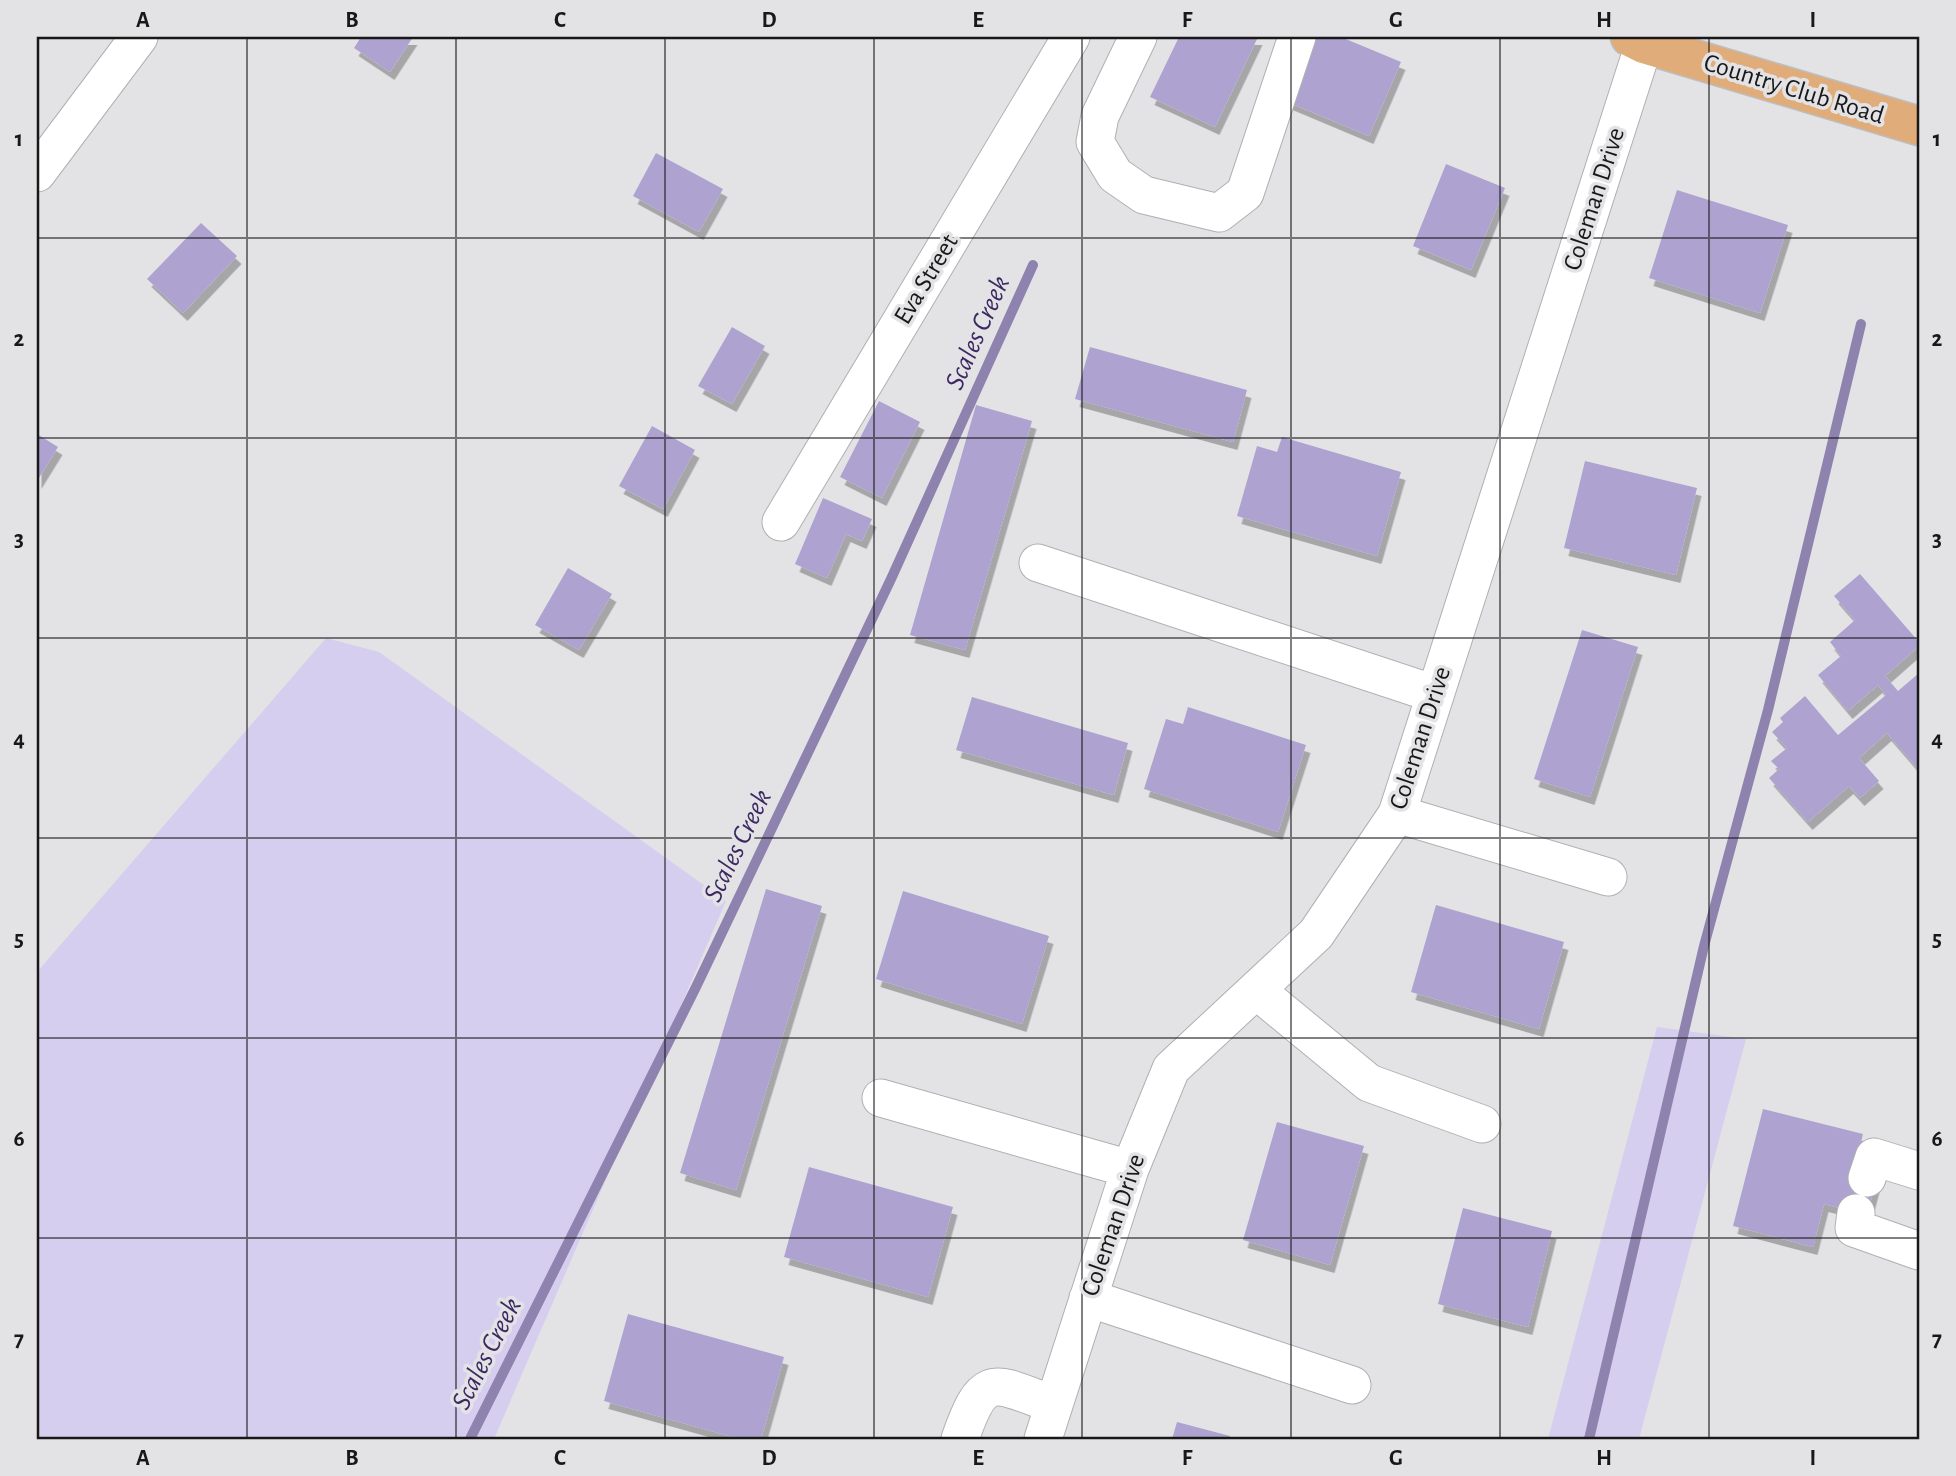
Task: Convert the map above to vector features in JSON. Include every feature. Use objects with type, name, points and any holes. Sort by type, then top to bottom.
[{"type":"main road","name":"Country Club Road","points":[[1637,40],[1919,126]]},
{"type":"street","points":[[37,173],[139,37]]},
{"type":"street","name":"Eva Street","points":[[782,522],[1071,37]]},
{"type":"street","points":[[1138,37],[1100,116],[1095,142],[1115,175],[1144,195],[1219,213],[1245,193],[1297,37]]},
{"type":"street","name":"Coleman Drive","points":[[1042,1439],[1130,1169],[1171,1069],[1316,934],[1397,814],[1637,40]]},
{"type":"street","points":[[1038,563],[1435,694]]},
{"type":"street","points":[[1397,814],[1608,877]]},
{"type":"street","points":[[1256,990],[1369,1083],[1482,1124]]},
{"type":"street","points":[[881,1098],[1130,1169]]},
{"type":"street","points":[[1867,1178],[1874,1157],[1919,1171]]},
{"type":"street","points":[[1856,1213],[1854,1228],[1919,1251]]},
{"type":"street","points":[[1088,1298],[1352,1385]]},
{"type":"street","points":[[960,1439],[973,1402],[984,1391],[1003,1385],[1054,1405]]},
{"type":"shaded area","points":[[326,638],[379,652],[726,901],[494,1439],[37,1439],[37,972]]},
{"type":"shaded area","points":[[1657,1027],[1746,1039],[1639,1439],[1548,1439]]},
{"type":"building","points":[[361,37],[413,37],[390,72],[354,48]]},
{"type":"building","points":[[1179,37],[1258,37],[1215,127],[1150,97]]},
{"type":"building","points":[[1307,37],[1341,37],[1401,62],[1369,136],[1281,99]]},
{"type":"building","points":[[656,153],[723,189],[699,232],[633,196]]},
{"type":"building","points":[[1446,164],[1505,188],[1471,270],[1413,246]]},
{"type":"building","points":[[1677,190],[1788,225],[1760,313],[1649,278]]},
{"type":"building","points":[[201,223],[237,256],[183,313],[147,279]]},
{"type":"building","points":[[732,327],[765,346],[732,404],[698,386]]},
{"type":"building","points":[[1090,347],[1247,390],[1233,442],[1075,399]]},
{"type":"building","points":[[879,401],[920,422],[882,498],[840,477]]},
{"type":"building","points":[[976,405],[1032,421],[965,650],[910,635]]},
{"type":"building","points":[[652,426],[695,450],[663,509],[619,486]]},
{"type":"building","points":[[37,434],[58,447],[37,481]]},
{"type":"building","points":[[1282,437],[1401,472],[1377,556],[1237,516],[1257,446],[1277,452]]},
{"type":"building","points":[[1585,461],[1697,488],[1676,575],[1564,548]]},
{"type":"building","points":[[823,498],[872,519],[862,541],[846,534],[827,578],[795,564]]},
{"type":"building","points":[[568,568],[612,594],[579,650],[535,625]]},
{"type":"building","points":[[1860,574],[1919,642],[1919,646],[1885,676],[1898,691],[1919,673],[1919,770],[1887,733],[1859,758],[1879,781],[1860,798],[1849,786],[1808,822],[1769,778],[1779,769],[1771,761],[1787,748],[1772,732],[1783,722],[1780,718],[1805,696],[1838,735],[1886,695],[1878,685],[1848,711],[1818,675],[1841,656],[1830,642],[1855,620],[1834,596]]},
{"type":"building","points":[[1582,630],[1638,647],[1590,797],[1534,779]]},
{"type":"building","points":[[972,697],[1128,743],[1114,795],[956,750]]},
{"type":"building","points":[[1188,707],[1306,745],[1278,832],[1144,789],[1166,719],[1183,724]]},
{"type":"building","points":[[766,889],[822,906],[736,1190],[680,1173]]},
{"type":"building","points":[[903,891],[1049,936],[1022,1024],[876,979]]},
{"type":"building","points":[[1436,905],[1564,942],[1539,1029],[1411,992]]},
{"type":"building","points":[[1763,1109],[1863,1134],[1853,1175],[1876,1181],[1867,1215],[1824,1204],[1813,1247],[1733,1226]]},
{"type":"building","points":[[1277,1122],[1364,1146],[1330,1265],[1243,1240]]},
{"type":"building","points":[[809,1167],[953,1207],[928,1297],[784,1257]]},
{"type":"building","points":[[1463,1208],[1552,1231],[1528,1327],[1438,1304]]},
{"type":"building","points":[[628,1314],[784,1357],[761,1439],[740,1439],[604,1401]]},
{"type":"building","points":[[1177,1422],[1230,1436],[1229,1439],[1172,1439]]},
{"type":"waterway","name":"Scales Creek","points":[[470,1439],[696,987],[891,579],[1033,265]]},
{"type":"waterway","points":[[1589,1439],[1704,946],[1768,710],[1861,324]]}]
